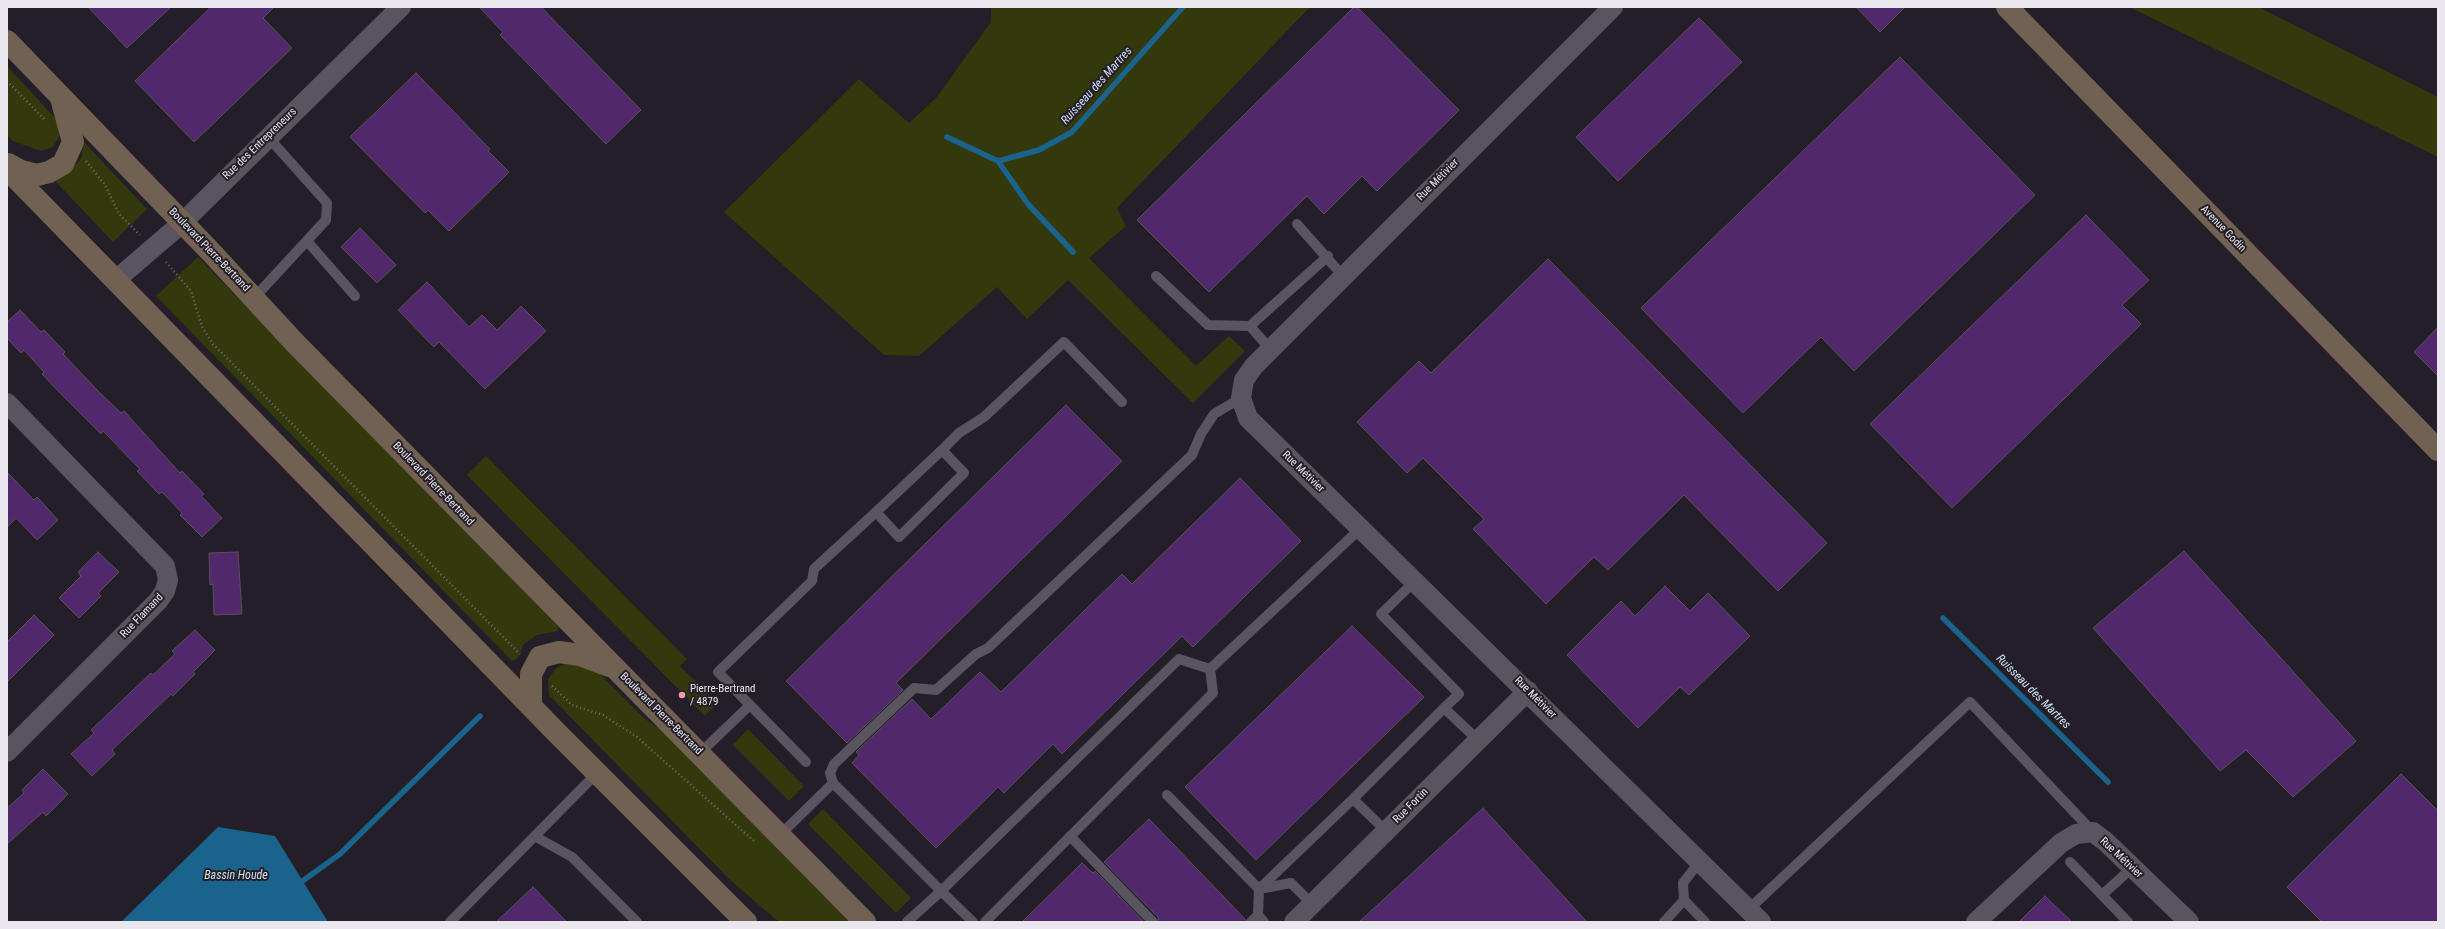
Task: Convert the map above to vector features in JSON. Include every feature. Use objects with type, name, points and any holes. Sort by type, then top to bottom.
[{"type":"main road","name":"Avenue Godin","points":[[2007,7],[2438,449]]},
{"type":"main road","name":"Boulevard Pierre-Bertrand","points":[[7,41],[254,298],[614,668],[700,753],[865,922]]},
{"type":"main road","points":[[7,163],[21,171],[37,175],[49,172],[63,164],[72,142],[60,95]]},
{"type":"main road","points":[[7,169],[117,279],[531,705],[746,922]]},
{"type":"main road","points":[[531,705],[531,674],[536,662],[544,655],[559,652],[580,655],[614,668]]},
{"type":"street","name":"Rue des Entrepreneurs","points":[[117,279],[182,223],[268,136],[401,7]]},
{"type":"street","name":"Rue Métivier","points":[[1613,7],[1270,349],[1254,366],[1244,380],[1241,398],[1248,418],[1528,691],[1755,916]]},
{"type":"street","name":"Rue Flamand","points":[[7,403],[165,566],[168,580],[165,591],[158,600],[7,752]]},
{"type":"street","name":"Rue Fortin","points":[[1294,922],[1528,691]]},
{"type":"street","name":"Rue Métivier","points":[[1983,920],[2061,843],[2076,834],[2093,832],[2133,867],[2189,922]]},
{"type":"lane","points":[[254,298],[326,220],[327,203],[268,136]]},
{"type":"lane","points":[[1297,224],[1328,256],[1343,276]]},
{"type":"lane","points":[[308,241],[355,296]]},
{"type":"lane","points":[[1156,276],[1208,325],[1250,326],[1328,256]]},
{"type":"lane","points":[[1250,326],[1270,349]]},
{"type":"lane","points":[[806,762],[718,672],[812,581],[814,569],[959,433],[984,417],[1064,342],[1122,402]]},
{"type":"lane","points":[[973,922],[832,783],[830,773],[834,764],[914,688],[936,690],[976,654],[988,648],[1192,455],[1201,434],[1214,414],[1241,398]]},
{"type":"lane","points":[[876,512],[899,536],[964,473],[942,450]]},
{"type":"lane","points":[[1210,669],[1361,528]]},
{"type":"lane","points":[[1258,920],[1259,889],[1459,694],[1381,614],[1415,581]]},
{"type":"lane","points":[[907,922],[1179,659],[1210,669]]},
{"type":"lane","points":[[984,922],[1213,693],[1210,669]]},
{"type":"lane","points":[[1755,916],[1970,702],[2093,832]]},
{"type":"lane","points":[[700,753],[750,705]]},
{"type":"lane","points":[[1444,708],[1478,740]]},
{"type":"lane","points":[[450,922],[536,837],[597,772]]},
{"type":"lane","points":[[780,835],[832,783]]},
{"type":"lane","points":[[1166,795],[1259,889]]},
{"type":"lane","points":[[1352,799],[1386,831]]},
{"type":"lane","points":[[1070,836],[1153,922]]},
{"type":"lane","points":[[536,837],[572,857],[637,922]]},
{"type":"lane","points":[[1700,861],[1683,883],[1684,900],[1705,922]]},
{"type":"lane","points":[[2070,862],[2128,922]]},
{"type":"lane","points":[[2102,895],[2133,867]]},
{"type":"lane","points":[[1259,889],[1291,882],[1312,904]]},
{"type":"lane","points":[[1664,922],[1684,900]]},
{"type":"path","points":[[7,81],[50,125]]},
{"type":"path","points":[[85,160],[105,185],[119,214],[140,234]]},
{"type":"path","points":[[169,266],[190,291],[202,327],[212,344],[520,653]]},
{"type":"path","points":[[550,685],[572,705],[603,715],[637,737],[759,845]]},
{"type":"green space","points":[[991,7],[1310,7],[1117,208],[1126,226],[1089,258],[1196,366],[1229,336],[1245,351],[1193,403],[1068,280],[1027,319],[997,287],[919,356],[884,355],[724,212],[859,79],[909,123],[936,98],[991,22]]},
{"type":"green space","points":[[2129,7],[2258,7],[2438,97],[2438,157]]},
{"type":"green space","points":[[7,66],[57,120],[60,135],[53,147],[41,151],[13,141],[7,135]]},
{"type":"green space","points":[[84,142],[147,209],[113,242],[56,182],[57,176],[69,171],[81,159]]},
{"type":"green space","points":[[198,257],[559,627],[557,631],[537,635],[524,644],[517,659],[512,661],[156,296]]},
{"type":"green space","points":[[486,456],[687,659],[680,666],[717,703],[705,716],[467,475]]},
{"type":"green space","points":[[571,661],[589,663],[645,719],[670,736],[849,922],[779,922],[729,879],[549,695],[548,679],[556,668]]},
{"type":"green space","points":[[748,729],[804,786],[789,801],[733,745]]},
{"type":"green space","points":[[823,809],[911,898],[896,913],[808,824]]},
{"type":"water","name":"Bassin Houde","points":[[218,827],[275,836],[328,922],[121,922]]},
{"type":"building","points":[[88,7],[171,7],[127,48]]},
{"type":"building","points":[[211,7],[274,7],[263,18],[292,48],[194,142],[135,81]]},
{"type":"building","points":[[479,7],[541,7],[641,110],[606,144],[500,35],[503,32]]},
{"type":"building","points":[[1354,7],[1357,7],[1459,110],[1377,191],[1362,176],[1324,214],[1307,196],[1209,292],[1137,220]]},
{"type":"building","points":[[1856,7],[1905,7],[1880,32]]},
{"type":"building","points":[[1699,18],[1742,62],[1618,181],[1576,137]]},
{"type":"building","points":[[1900,57],[2035,195],[1854,371],[1821,337],[1743,413],[1641,308]]},
{"type":"building","points":[[416,73],[490,149],[488,151],[509,172],[449,231],[428,210],[425,213],[350,137]]},
{"type":"building","points":[[2086,215],[2149,280],[2122,305],[2141,324],[1952,508],[1870,424]]},
{"type":"building","points":[[360,228],[396,265],[377,283],[341,247]]},
{"type":"building","points":[[1548,259],[1827,543],[1778,591],[1684,495],[1608,570],[1594,557],[1546,604],[1473,529],[1484,519],[1423,458],[1407,473],[1357,422],[1419,361],[1431,373]]},
{"type":"building","points":[[427,282],[469,327],[482,315],[497,330],[521,306],[546,331],[485,389],[439,342],[434,347],[398,310]]},
{"type":"building","points":[[20,310],[41,332],[44,330],[65,352],[63,354],[99,392],[121,413],[124,411],[180,473],[182,471],[204,494],[201,496],[222,518],[202,537],[180,515],[182,513],[162,492],[159,494],[137,471],[140,469],[103,431],[101,434],[42,374],[44,372],[24,350],[21,353],[7,338],[7,322]]},
{"type":"building","points":[[2438,327],[2438,376],[2414,352]]},
{"type":"building","points":[[1066,405],[1122,461],[896,683],[903,690],[847,743],[786,681]]},
{"type":"building","points":[[7,472],[34,500],[37,497],[58,520],[37,540],[16,518],[7,527]]},
{"type":"building","points":[[1240,478],[1301,541],[1193,647],[1182,636],[1062,754],[1053,744],[1004,793],[998,787],[936,848],[852,763],[859,755],[856,752],[912,699],[931,719],[980,672],[1001,692],[1122,574],[1132,584]]},
{"type":"building","points":[[2184,551],[2356,741],[2293,797],[2246,750],[2220,771],[2093,628]]},
{"type":"building","points":[[98,552],[119,572],[98,593],[101,596],[79,618],[59,598],[81,576],[78,572]]},
{"type":"building","points":[[238,552],[242,614],[214,615],[213,584],[210,585],[209,553]]},
{"type":"building","points":[[1665,586],[1690,611],[1708,593],[1750,636],[1689,695],[1680,687],[1638,728],[1567,655],[1621,601],[1635,616]]},
{"type":"building","points":[[34,615],[54,635],[7,682],[7,642]]},
{"type":"building","points":[[1352,626],[1424,697],[1256,860],[1185,787]]},
{"type":"building","points":[[195,630],[215,650],[193,672],[195,674],[173,696],[171,694],[112,750],[115,754],[92,776],[71,754],[94,733],[91,730],[151,673],[153,675],[175,654],[172,651]]},
{"type":"building","points":[[43,769],[68,794],[46,816],[43,812],[7,844],[7,808],[24,793],[22,790]]},
{"type":"building","points":[[2401,774],[2438,811],[2438,922],[2322,922],[2287,887]]},
{"type":"building","points":[[1483,808],[1587,922],[1359,922]]},
{"type":"building","points":[[1149,819],[1245,919],[1245,922],[1159,922],[1158,917],[1104,862]]},
{"type":"building","points":[[1082,863],[1093,873],[1095,871],[1144,922],[1022,922]]},
{"type":"building","points":[[533,887],[567,922],[496,922]]},
{"type":"building","points":[[2045,896],[2072,922],[2019,922]]},
{"type":"waterway","name":"Ruisseau des Martres","points":[[947,137],[998,161],[1039,150],[1072,132],[1183,7]]},
{"type":"waterway","points":[[998,161],[1028,204],[1073,252]]},
{"type":"waterway","name":"Ruisseau des Martres","points":[[1943,618],[2108,782]]},
{"type":"waterway","points":[[297,885],[340,854],[480,716]]},
{"type":"place","name":"Pierre-Bertrand / 4879","points":[[682,695]]}]
